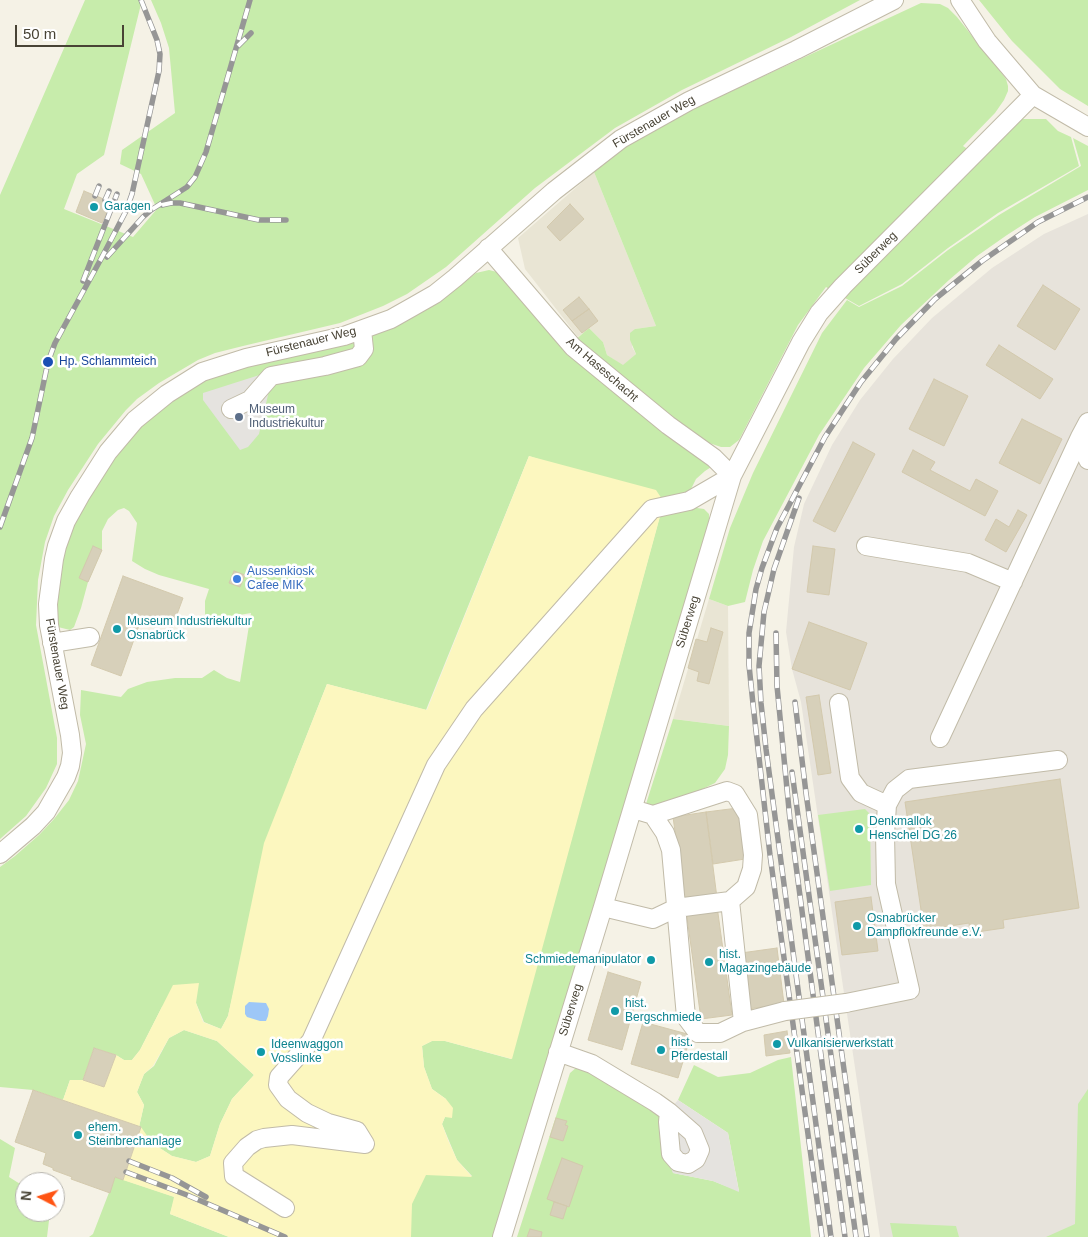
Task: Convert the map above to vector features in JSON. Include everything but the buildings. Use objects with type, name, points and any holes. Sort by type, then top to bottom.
[{"type":"street","name":"Fürstenauer Weg","points":[[0,854],[33,826],[46,812],[66,777],[70,766],[72,752],[70,735],[52,643],[48,604],[50,582],[57,546],[66,521],[108,452],[135,420],[186,381],[219,366],[344,336],[391,319],[435,294],[554,191],[621,139],[689,101],[796,50],[894,0]]},
{"type":"street","points":[[960,0],[987,41],[1033,95],[1088,127]]},
{"type":"street","name":"Süberweg","points":[[502,1237],[732,476],[801,342],[819,313],[843,286],[1033,95]]},
{"type":"street","name":"Am Haseschacht","points":[[488,248],[573,347],[668,425],[714,458],[732,476]]},
{"type":"street","name":"Fürstenauer Weg","points":[[231,409],[250,400],[271,376],[325,366],[358,357],[364,349],[362,330]]},
{"type":"street","points":[[1085,433],[1088,460]]},
{"type":"street","points":[[940,738],[1085,433]]},
{"type":"street","points":[[285,1208],[234,1176],[233,1163],[247,1147],[257,1140],[264,1138],[292,1135],[365,1144],[356,1131],[307,1113],[288,1099],[278,1085],[279,1077],[311,1041],[436,765],[474,708],[652,509],[689,501],[732,476]]},
{"type":"street","points":[[866,546],[968,563],[1013,582]]},
{"type":"street","points":[[52,643],[90,637]]},
{"type":"street","points":[[839,703],[850,778],[861,793],[887,805]]},
{"type":"street","points":[[632,809],[652,816],[665,833],[671,850],[686,1018],[698,1034],[720,1033],[743,1022],[785,1012],[846,1003],[910,990],[886,884],[884,850],[887,805],[895,790],[909,779],[1058,760]]},
{"type":"street","points":[[603,907],[654,919],[676,908],[730,901],[746,887],[752,869],[753,855],[748,815],[735,794],[727,791],[652,816]]},
{"type":"street","points":[[730,901],[743,1022]]},
{"type":"street","points":[[558,1052],[592,1064],[669,1112]]},
{"type":"shaded area","points":[[594,172],[656,326],[635,329],[632,347],[636,354],[623,366],[607,355],[603,342],[589,328],[578,337],[525,269],[518,238]]},
{"type":"shaded area","points":[[1088,214],[1088,1237],[880,1237],[801,702],[792,669],[786,632],[794,547],[804,504],[832,445],[860,400],[893,359],[932,318],[992,268],[1044,234]]},
{"type":"shaded area","name":"Museum Industriekultur","points":[[272,371],[259,434],[248,447],[240,450],[203,400],[203,393]]},
{"type":"shaded area","points":[[709,599],[728,606],[729,726],[673,719]]},
{"type":"shaded area","points":[[678,1100],[728,1133],[739,1192],[713,1181],[673,1173],[664,1151],[660,1133],[662,1118]]},
{"type":"green space","points":[[85,0],[142,0],[104,155],[77,174],[64,209],[133,237],[157,209],[141,174],[120,164],[122,150],[175,113],[169,48],[151,0],[860,0],[791,37],[682,90],[615,128],[535,188],[446,267],[407,294],[340,323],[215,353],[198,360],[159,383],[137,399],[98,444],[68,490],[54,516],[45,542],[38,580],[36,625],[57,738],[57,764],[46,788],[26,816],[0,839],[0,195]]},
{"type":"green space","points":[[979,0],[1088,0],[1088,106],[1060,89],[1012,41]]},
{"type":"green space","points":[[921,3],[940,4],[948,8],[1006,79],[1008,91],[1004,100],[995,113],[963,146],[981,158],[1021,119],[1046,119],[1058,131],[1071,137],[1079,166],[998,213],[948,248],[902,284],[859,306],[826,287],[798,325],[739,440],[730,447],[721,447],[706,442],[702,454],[716,464],[696,479],[689,493],[664,502],[529,456],[426,710],[327,684],[293,770],[241,960],[228,1016],[221,1029],[204,1022],[196,1003],[162,1007],[140,1050],[132,1060],[124,1060],[116,1055],[94,1048],[83,1080],[70,1080],[63,1100],[33,1090],[0,1087],[0,867],[39,835],[54,819],[69,800],[78,781],[86,744],[80,715],[81,690],[121,697],[128,689],[147,682],[175,678],[202,678],[214,670],[227,678],[240,682],[251,613],[205,621],[205,601],[209,589],[159,575],[132,561],[137,523],[129,511],[124,508],[118,510],[108,519],[102,531],[102,550],[88,582],[74,627],[70,630],[58,627],[56,604],[61,560],[73,524],[100,478],[131,435],[171,400],[206,379],[222,372],[364,339],[392,328],[418,314],[441,300],[476,273],[489,270],[501,273],[566,348],[589,328],[603,342],[607,355],[623,365],[636,354],[630,340],[630,333],[635,329],[656,326],[594,172],[627,145],[693,109]]},
{"type":"green space","points":[[1073,138],[1088,146],[1088,190],[1035,217],[977,256],[901,325],[864,368],[819,435],[763,541],[745,602],[728,606],[709,599],[730,528],[753,473],[822,333],[847,300],[859,307],[902,286],[948,250],[999,215],[1081,166]]},
{"type":"green space","points":[[690,507],[704,509],[709,514],[709,522],[494,1237],[411,1237],[411,1204],[244,1157],[472,1176],[457,1160],[442,1124],[445,1117],[446,1099],[432,1089],[424,1067],[422,1046],[432,1041],[445,1041],[511,1059],[661,512]]},
{"type":"green space","points":[[673,719],[729,726],[728,755],[725,769],[715,783],[671,804],[654,806],[646,804]]},
{"type":"green space","points":[[865,809],[870,814],[871,885],[830,891],[818,815]]},
{"type":"green space","points":[[184,1030],[217,1041],[254,1075],[232,1099],[220,1124],[210,1156],[196,1162],[172,1156],[152,1143],[139,1127],[144,1105],[137,1092],[144,1074],[154,1066],[169,1038]]},
{"type":"green space","points":[[791,1057],[811,1237],[517,1237],[570,1073],[577,1067],[617,1084],[662,1118],[673,1173],[713,1181],[739,1191],[728,1133],[678,1100],[694,1065],[718,1077],[750,1073],[778,1060]]},
{"type":"green space","points":[[1088,1089],[1088,1237],[1046,1237],[1075,1224],[1078,1104]]},
{"type":"green space","points":[[0,1139],[15,1148],[9,1177],[15,1181],[15,1222],[49,1222],[47,1237],[0,1237]]},
{"type":"green space","points":[[115,1177],[175,1197],[170,1214],[229,1237],[89,1237],[93,1234]]},
{"type":"green space","points":[[890,1223],[956,1226],[959,1237],[893,1237]]},
{"type":"sand","points":[[529,456],[656,490],[664,502],[512,1059],[445,1041],[432,1041],[422,1046],[424,1067],[432,1089],[446,1099],[453,1108],[452,1118],[445,1117],[442,1124],[448,1140],[457,1160],[472,1177],[426,1175],[412,1204],[411,1237],[229,1237],[170,1214],[174,1197],[123,1180],[141,1127],[152,1143],[172,1156],[196,1162],[210,1156],[220,1124],[232,1099],[254,1075],[217,1041],[184,1030],[169,1038],[153,1066],[144,1074],[137,1092],[144,1105],[139,1127],[63,1100],[70,1080],[83,1080],[104,1087],[116,1055],[124,1060],[132,1060],[140,1050],[173,985],[199,983],[196,1003],[203,1022],[221,1029],[228,1016],[264,843],[327,684],[427,710]]},
{"type":"water","points":[[249,1002],[266,1003],[269,1009],[266,1021],[247,1017],[245,1006]]},
{"type":"railway","points":[[0,527],[32,438],[48,362],[55,343],[126,211],[132,194],[159,71],[160,54],[157,40],[141,0]]},
{"type":"railway","points":[[107,257],[143,217],[187,187],[195,177],[206,152],[250,0]]},
{"type":"railway","points":[[238,46],[251,33]]},
{"type":"railway","points":[[95,196],[99,186]]},
{"type":"railway","points":[[105,200],[109,191]]},
{"type":"railway","points":[[83,281],[117,194]]},
{"type":"railway","points":[[822,1237],[770,855],[749,665],[749,633],[756,589],[777,528],[825,437],[861,382],[896,339],[935,299],[982,261],[1038,222],[1088,197]]},
{"type":"railway","points":[[162,205],[180,203],[259,220],[286,220]]},
{"type":"railway","points":[[799,498],[774,569],[764,612],[759,666],[766,749],[831,1237]]},
{"type":"railway","points":[[776,633],[777,686],[790,820],[845,1237]]},
{"type":"railway","points":[[795,702],[867,1237]]},
{"type":"railway","points":[[792,772],[856,1237]]},
{"type":"railway","points":[[129,1161],[172,1178],[206,1197]]},
{"type":"railway","points":[[126,1172],[187,1195],[285,1237]]},
{"type":"place","name":"Garagen","points":[[94,207]]},
{"type":"place","name":"Hp. Schlammteich","points":[[48,362]]},
{"type":"place","name":"Museum Industriekultur","points":[[239,417]]},
{"type":"place","name":"Aussenkiosk Cafee MIK","points":[[237,579]]},
{"type":"place","name":"Museum Industriekultur Osnabrück","points":[[117,629]]},
{"type":"place","name":"Denkmallok Henschel DG 26","points":[[859,829]]},
{"type":"place","name":"Osnabrücker Dampflokfreunde e.V.","points":[[857,926]]},
{"type":"place","name":"Schmiedemanipulator","points":[[651,960]]},
{"type":"place","name":"hist. Magazingebäude","points":[[709,962]]},
{"type":"place","name":"hist. Bergschmiede","points":[[615,1011]]},
{"type":"place","name":"Vulkanisierwerkstatt","points":[[777,1044]]},
{"type":"place","name":"hist. Pferdestall","points":[[661,1050]]},
{"type":"place","name":"Ideenwaggon Vosslinke","points":[[261,1052]]},
{"type":"place","name":"ehem. Steinbrechanlage","points":[[78,1135]]}]
